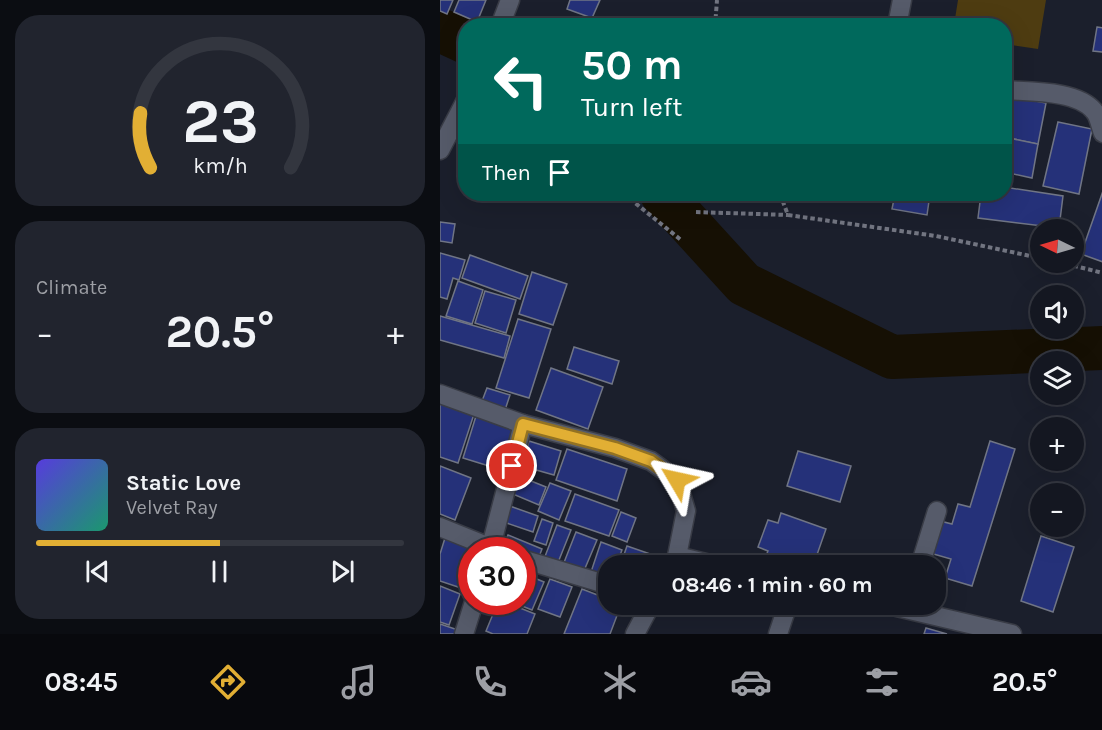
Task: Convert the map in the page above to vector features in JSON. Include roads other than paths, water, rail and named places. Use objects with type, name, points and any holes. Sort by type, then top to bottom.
[{"type":"street","points":[[503,18],[510,0]]},
{"type":"street","points":[[899,18],[902,0]]},
{"type":"street","points":[[1012,91],[1070,96],[1082,100],[1096,112],[1103,133]]},
{"type":"street","points":[[440,150],[458,115]]},
{"type":"street","points":[[440,394],[523,424],[615,448],[651,461],[677,480],[686,511],[675,555]]},
{"type":"street","points":[[496,537],[523,424]]},
{"type":"street","points":[[923,555],[936,511]]},
{"type":"street","points":[[440,527],[463,537]]},
{"type":"street","points":[[536,563],[598,582]]},
{"type":"street","points":[[464,634],[470,615]]},
{"type":"street","points":[[635,634],[645,615]]},
{"type":"street","points":[[778,634],[784,615]]},
{"type":"street","points":[[939,615],[1012,634]]},
{"type":"waterway","points":[[440,30],[458,38]]},
{"type":"waterway","points":[[668,201],[744,284],[892,357],[1103,348]]}]
